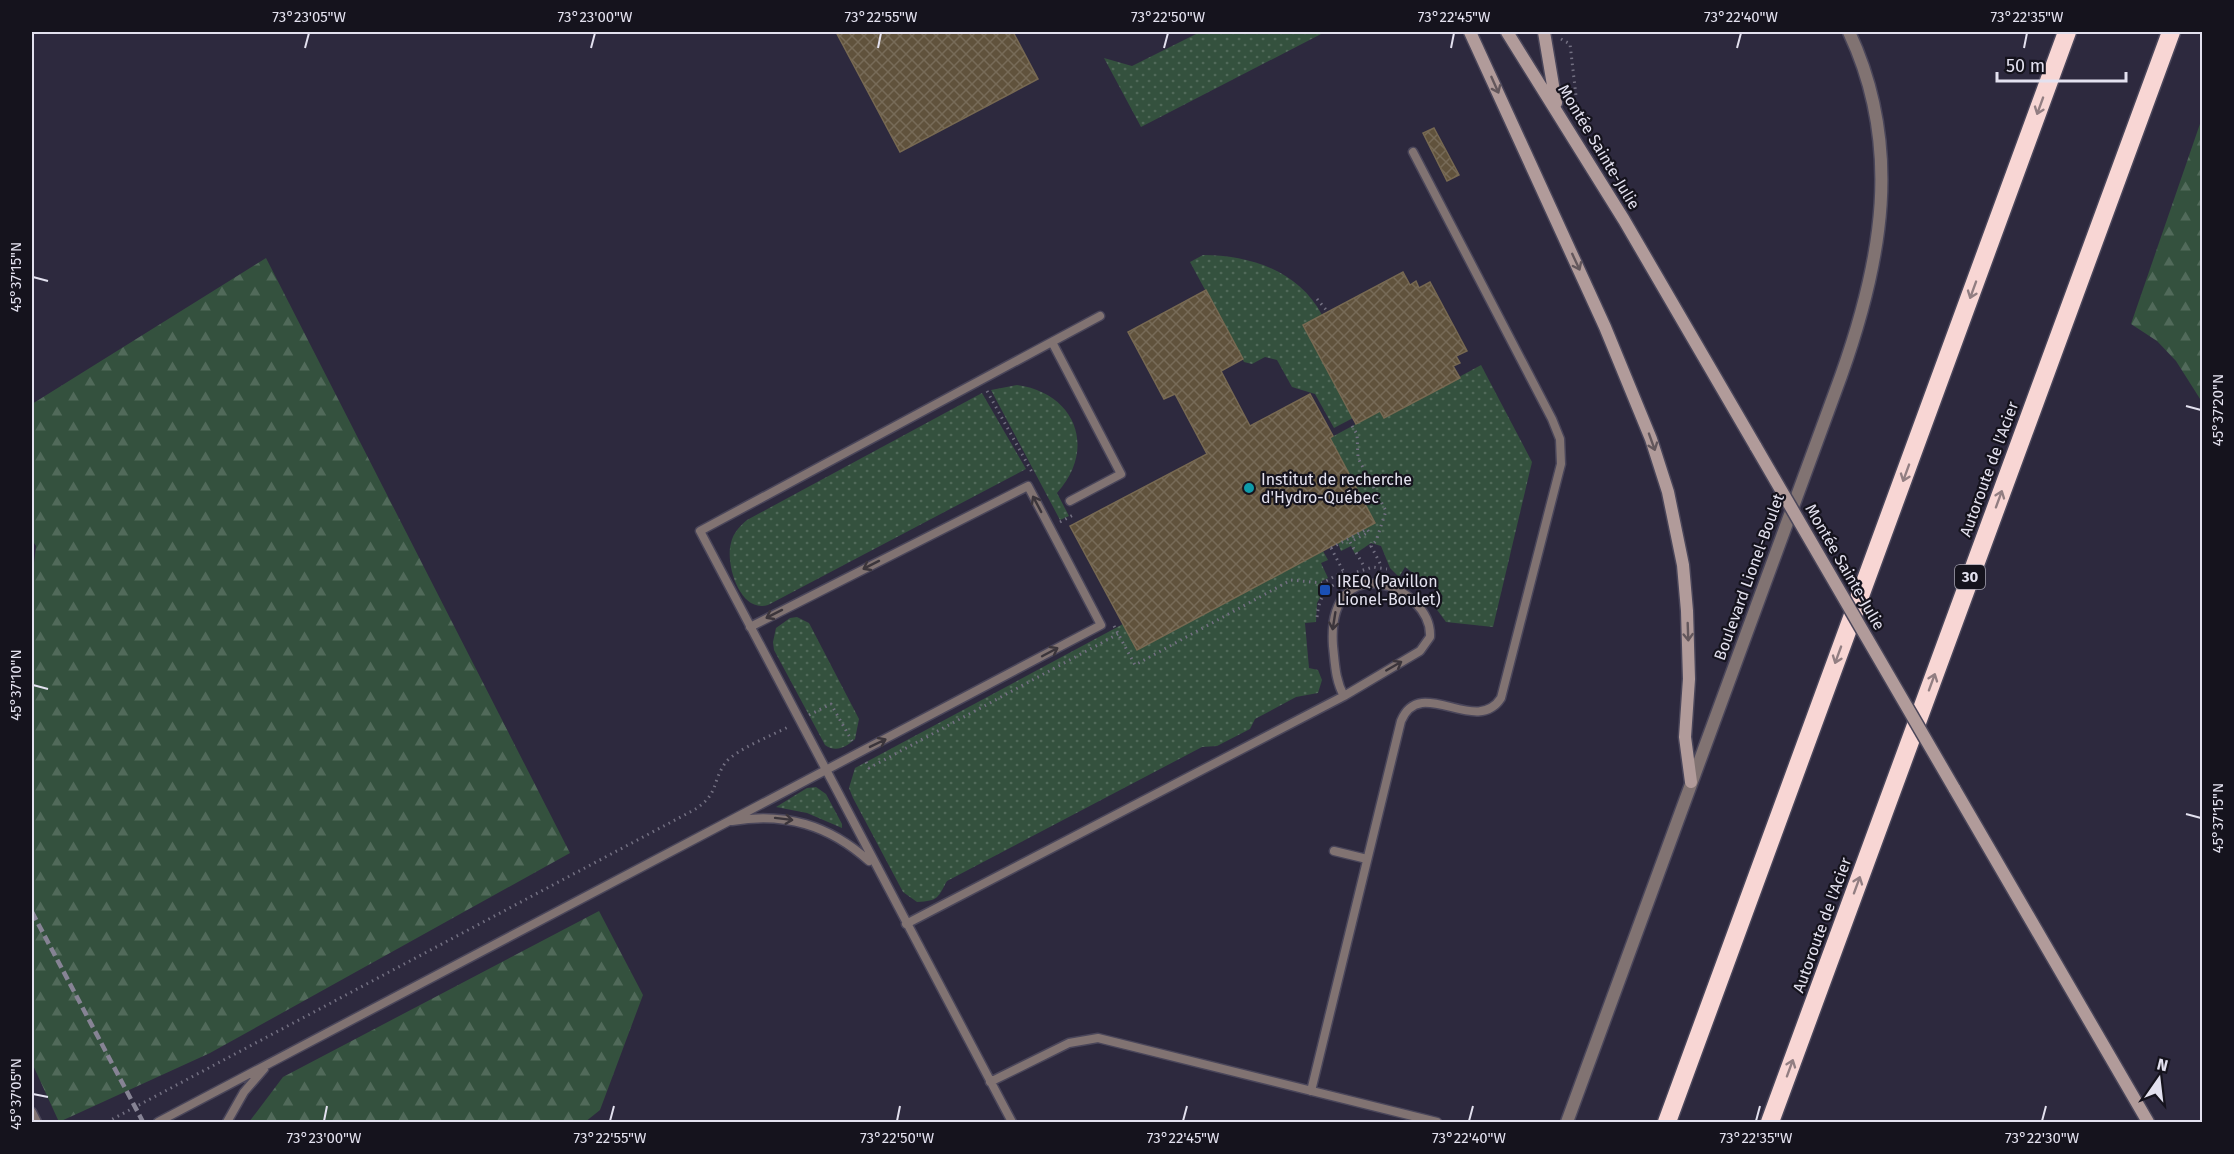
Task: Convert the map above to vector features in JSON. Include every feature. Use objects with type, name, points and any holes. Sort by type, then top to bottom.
[{"type":"highway","points":[[1667,1122],[2067,32]]},
{"type":"highway","name":"Autoroute de l'Acier","points":[[1770,1122],[2170,32]]},
{"type":"main road","points":[[1470,32],[1605,327],[1648,431],[1668,492],[1683,565],[1687,611],[1689,679],[1685,737],[1691,782]]},
{"type":"main road","name":"Montée Sainte-Julie","points":[[1507,32],[1557,110],[1756,447],[2148,1122]]},
{"type":"main road","points":[[1544,32],[1557,110]]},
{"type":"street","name":"Boulevard Lionel-Boulet","points":[[1566,1122],[1848,356],[1874,269],[1882,215],[1880,148],[1868,82],[1849,32]]},
{"type":"lane","points":[[1311,1091],[1367,859],[1406,712],[1418,704],[1427,702],[1481,712],[1495,706],[1501,698],[1562,456],[1560,439],[1552,419],[1413,152]]},
{"type":"lane","points":[[1012,1122],[700,531],[1100,316]]},
{"type":"lane","points":[[1052,342],[1121,474],[1070,501]]},
{"type":"lane","points":[[158,1122],[173,1119],[270,1062],[1101,625],[1028,486],[750,627]]},
{"type":"lane","points":[[906,924],[1344,696],[1427,644],[1431,627],[1429,618],[1421,608],[1394,588],[1364,584],[1343,596],[1337,605],[1332,626],[1337,679],[1344,696]]},
{"type":"lane","points":[[726,822],[762,817],[813,825],[843,841],[875,866]]},
{"type":"lane","points":[[1334,851],[1367,859]]},
{"type":"lane","points":[[990,1082],[1069,1043],[1098,1038],[1437,1122]]},
{"type":"lane","points":[[227,1122],[244,1092],[270,1062]]},
{"type":"lane","points":[[32,1112],[37,1122]]},
{"type":"path","name":"Montée Sainte-Julie","points":[[1554,40],[1564,40],[1570,44],[1576,96]]},
{"type":"path","points":[[1317,299],[1328,312]]},
{"type":"path","points":[[987,390],[1036,481]]},
{"type":"path","points":[[1352,426],[1357,434],[1358,458],[1386,511],[1376,541],[1371,546],[1382,567]]},
{"type":"path","points":[[1063,532],[1057,521],[1077,513]]},
{"type":"path","points":[[1348,580],[1331,548],[1367,529],[1369,532],[1350,542],[1365,568]]},
{"type":"path","points":[[1111,620],[1135,665],[1292,580],[1322,583],[1343,572]]},
{"type":"path","points":[[865,761],[868,768],[1118,634]]},
{"type":"path","points":[[809,715],[831,704],[852,741]]},
{"type":"path","points":[[106,1122],[706,804],[726,762],[788,727]]},
{"type":"green space","points":[[1200,32],[1325,32],[1141,127],[1104,58],[1132,66]]},
{"type":"green space","points":[[2202,118],[2202,402],[2176,361],[2157,341],[2131,324]]},
{"type":"green space","points":[[1203,255],[1238,258],[1272,268],[1300,287],[1312,300],[1322,315],[1303,325],[1353,418],[1334,428],[1315,394],[1292,387],[1277,360],[1265,357],[1252,364],[1244,362],[1190,262]]},
{"type":"green space","points":[[266,258],[570,853],[210,1053],[59,1122],[32,1063],[32,565],[36,546],[32,540],[32,404]]},
{"type":"green space","points":[[1481,365],[1532,462],[1493,627],[1446,622],[1435,607],[1443,596],[1405,567],[1399,577],[1390,568],[1381,546],[1371,543],[1355,554],[1351,546],[1341,551],[1338,543],[1375,523],[1330,438],[1380,411],[1384,418]]},
{"type":"green space","points":[[1017,385],[1037,390],[1054,399],[1066,411],[1074,426],[1077,442],[1076,459],[1069,476],[1057,493],[1069,516],[1060,520],[991,390]]},
{"type":"green space","points":[[982,393],[1026,469],[768,605],[758,606],[742,595],[733,574],[730,552],[733,536],[747,520]]},
{"type":"green space","points":[[1323,551],[1328,560],[1321,563],[1328,578],[1320,585],[1323,592],[1317,603],[1316,622],[1305,623],[1309,668],[1318,670],[1322,680],[1318,693],[1296,697],[1255,719],[1250,729],[1217,746],[1202,747],[947,881],[937,897],[930,901],[917,902],[903,892],[849,788],[855,768],[1123,624],[1137,649]]},
{"type":"green space","points":[[797,617],[809,623],[859,719],[855,739],[841,748],[833,749],[825,745],[774,650],[776,628],[790,618]]},
{"type":"green space","points":[[816,787],[826,794],[842,828],[807,813],[776,807],[807,788]]},
{"type":"green space","points":[[599,911],[643,995],[600,1110],[585,1122],[249,1122],[283,1077]]},
{"type":"building","points":[[836,32],[1013,32],[1038,79],[900,152]]},
{"type":"building","points":[[1434,128],[1459,175],[1447,181],[1423,133]]},
{"type":"building","points":[[1403,272],[1410,285],[1416,281],[1419,288],[1430,282],[1467,351],[1456,356],[1460,363],[1453,366],[1460,378],[1384,418],[1380,411],[1356,424],[1303,325]]},
{"type":"building","name":"Institut de recherche d'Hydro-Québec","points":[[1206,290],[1243,359],[1221,371],[1250,426],[1310,394],[1333,436],[1330,438],[1375,523],[1137,650],[1070,526],[1207,454],[1175,394],[1164,399],[1128,332]]},
{"type":"railway","points":[[32,912],[143,1122]]},
{"type":"place","name":"Institut de recherche d'Hydro-Québec","points":[[1249,488]]},
{"type":"place","name":"IREQ (Pavillon Lionel-Boulet)","points":[[1325,590]]}]
